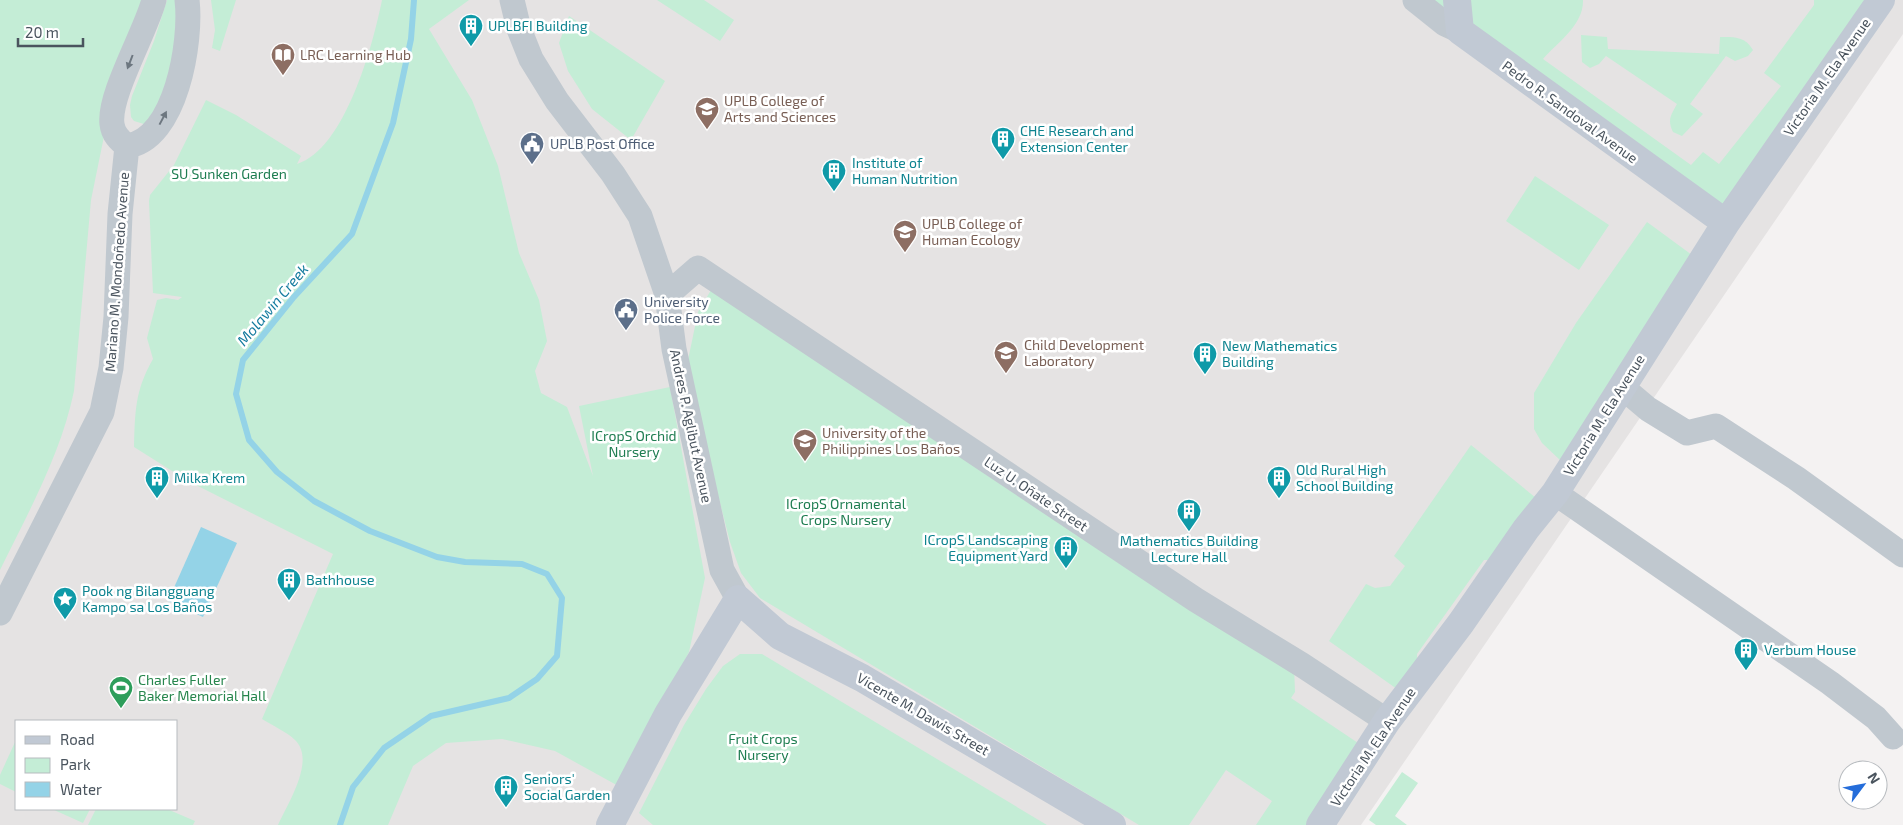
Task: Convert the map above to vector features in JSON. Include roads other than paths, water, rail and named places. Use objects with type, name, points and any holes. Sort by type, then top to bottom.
[{"type":"street","points":[[154,0],[115,100],[112,124],[118,139],[127,146],[139,144],[150,137],[162,120],[180,80],[188,25],[187,0]]},
{"type":"street","name":"Andres P. Aglibut Avenue","points":[[512,0],[519,29],[531,59],[557,101],[613,174],[640,216],[667,295],[674,349],[722,570],[738,599]]},
{"type":"street","name":"Pedro R. Sandoval Avenue","points":[[1415,0],[1445,24],[1460,32],[1726,223]]},
{"type":"street","points":[[1457,0],[1460,32]]},
{"type":"street","name":"Victoria M. Ela Avenue","points":[[1320,825],[1387,721],[1502,567],[1526,529],[1555,493],[1726,223],[1881,0]]},
{"type":"street","name":"Mariano M. Mondoñedo Avenue","points":[[0,613],[102,412],[111,368],[116,317],[120,214],[127,146]]},
{"type":"street","name":"Luz U. Oñate Street","points":[[667,295],[698,268],[1196,600],[1302,665],[1387,721]]},
{"type":"street","points":[[1622,387],[1648,409],[1687,433],[1716,426],[1796,478],[1903,555]]},
{"type":"street","points":[[1555,493],[1830,683],[1876,718],[1893,737]]},
{"type":"street","points":[[610,825],[668,714],[738,599]]},
{"type":"street","name":"Vicente M. Dawis Street","points":[[738,599],[780,636],[862,678],[1112,825]]},
{"type":"water","points":[[201,527],[237,543],[203,617],[168,601]]},
{"type":"waterway","name":"Molawin Creek","points":[[340,825],[353,787],[384,748],[431,716],[509,698],[537,679],[557,656],[562,598],[547,574],[522,564],[465,562],[437,557],[370,531],[314,501],[277,472],[249,440],[236,394],[243,360],[293,298],[352,234],[393,123],[411,39],[414,0]]},
{"type":"place","name":"UPLBFI Building","points":[[471,47]]},
{"type":"place","name":"LRC Learning Hub","points":[[283,76]]},
{"type":"place","name":"UPLB College of Arts and Sciences","points":[[707,130]]},
{"type":"place","name":"CHE Research and Extension Center","points":[[1003,160]]},
{"type":"place","name":"UPLB Post Office","points":[[532,165]]},
{"type":"place","name":"Institute of Human Nutrition","points":[[834,192]]},
{"type":"place","name":"UPLB College of Human Ecology","points":[[905,253]]},
{"type":"place","name":"University Police Force","points":[[626,331]]},
{"type":"place","name":"Child Development Laboratory","points":[[1006,374]]},
{"type":"place","name":"New Mathematics Building","points":[[1205,375]]},
{"type":"place","name":"University of the Philippines Los Baños","points":[[805,462]]},
{"type":"place","name":"Milka Krem","points":[[157,499]]},
{"type":"place","name":"Old Rural High School Building","points":[[1279,499]]},
{"type":"place","name":"Mathematics Building Lecture Hall","points":[[1189,532]]},
{"type":"place","name":"ICropS Landscaping Equipment Yard","points":[[1066,569]]},
{"type":"place","name":"Bathhouse","points":[[289,601]]},
{"type":"place","name":"Pook ng Bilangguang Kampo sa Los Baños","points":[[65,620]]},
{"type":"place","name":"Verbum House","points":[[1746,671]]},
{"type":"place","name":"Charles Fuller Baker Memorial Hall","points":[[121,709]]},
{"type":"place","name":"Seniors' Social Garden","points":[[506,808]]},
{"type":"park label","name":"SU Sunken Garden","points":[[229,174]]},
{"type":"park label","name":"ICropS Orchid Nursery","points":[[634,444]]},
{"type":"park label","name":"ICropS Ornamental Crops Nursery","points":[[846,512]]},
{"type":"park label","name":"Fruit Crops Nursery","points":[[763,748]]}]
